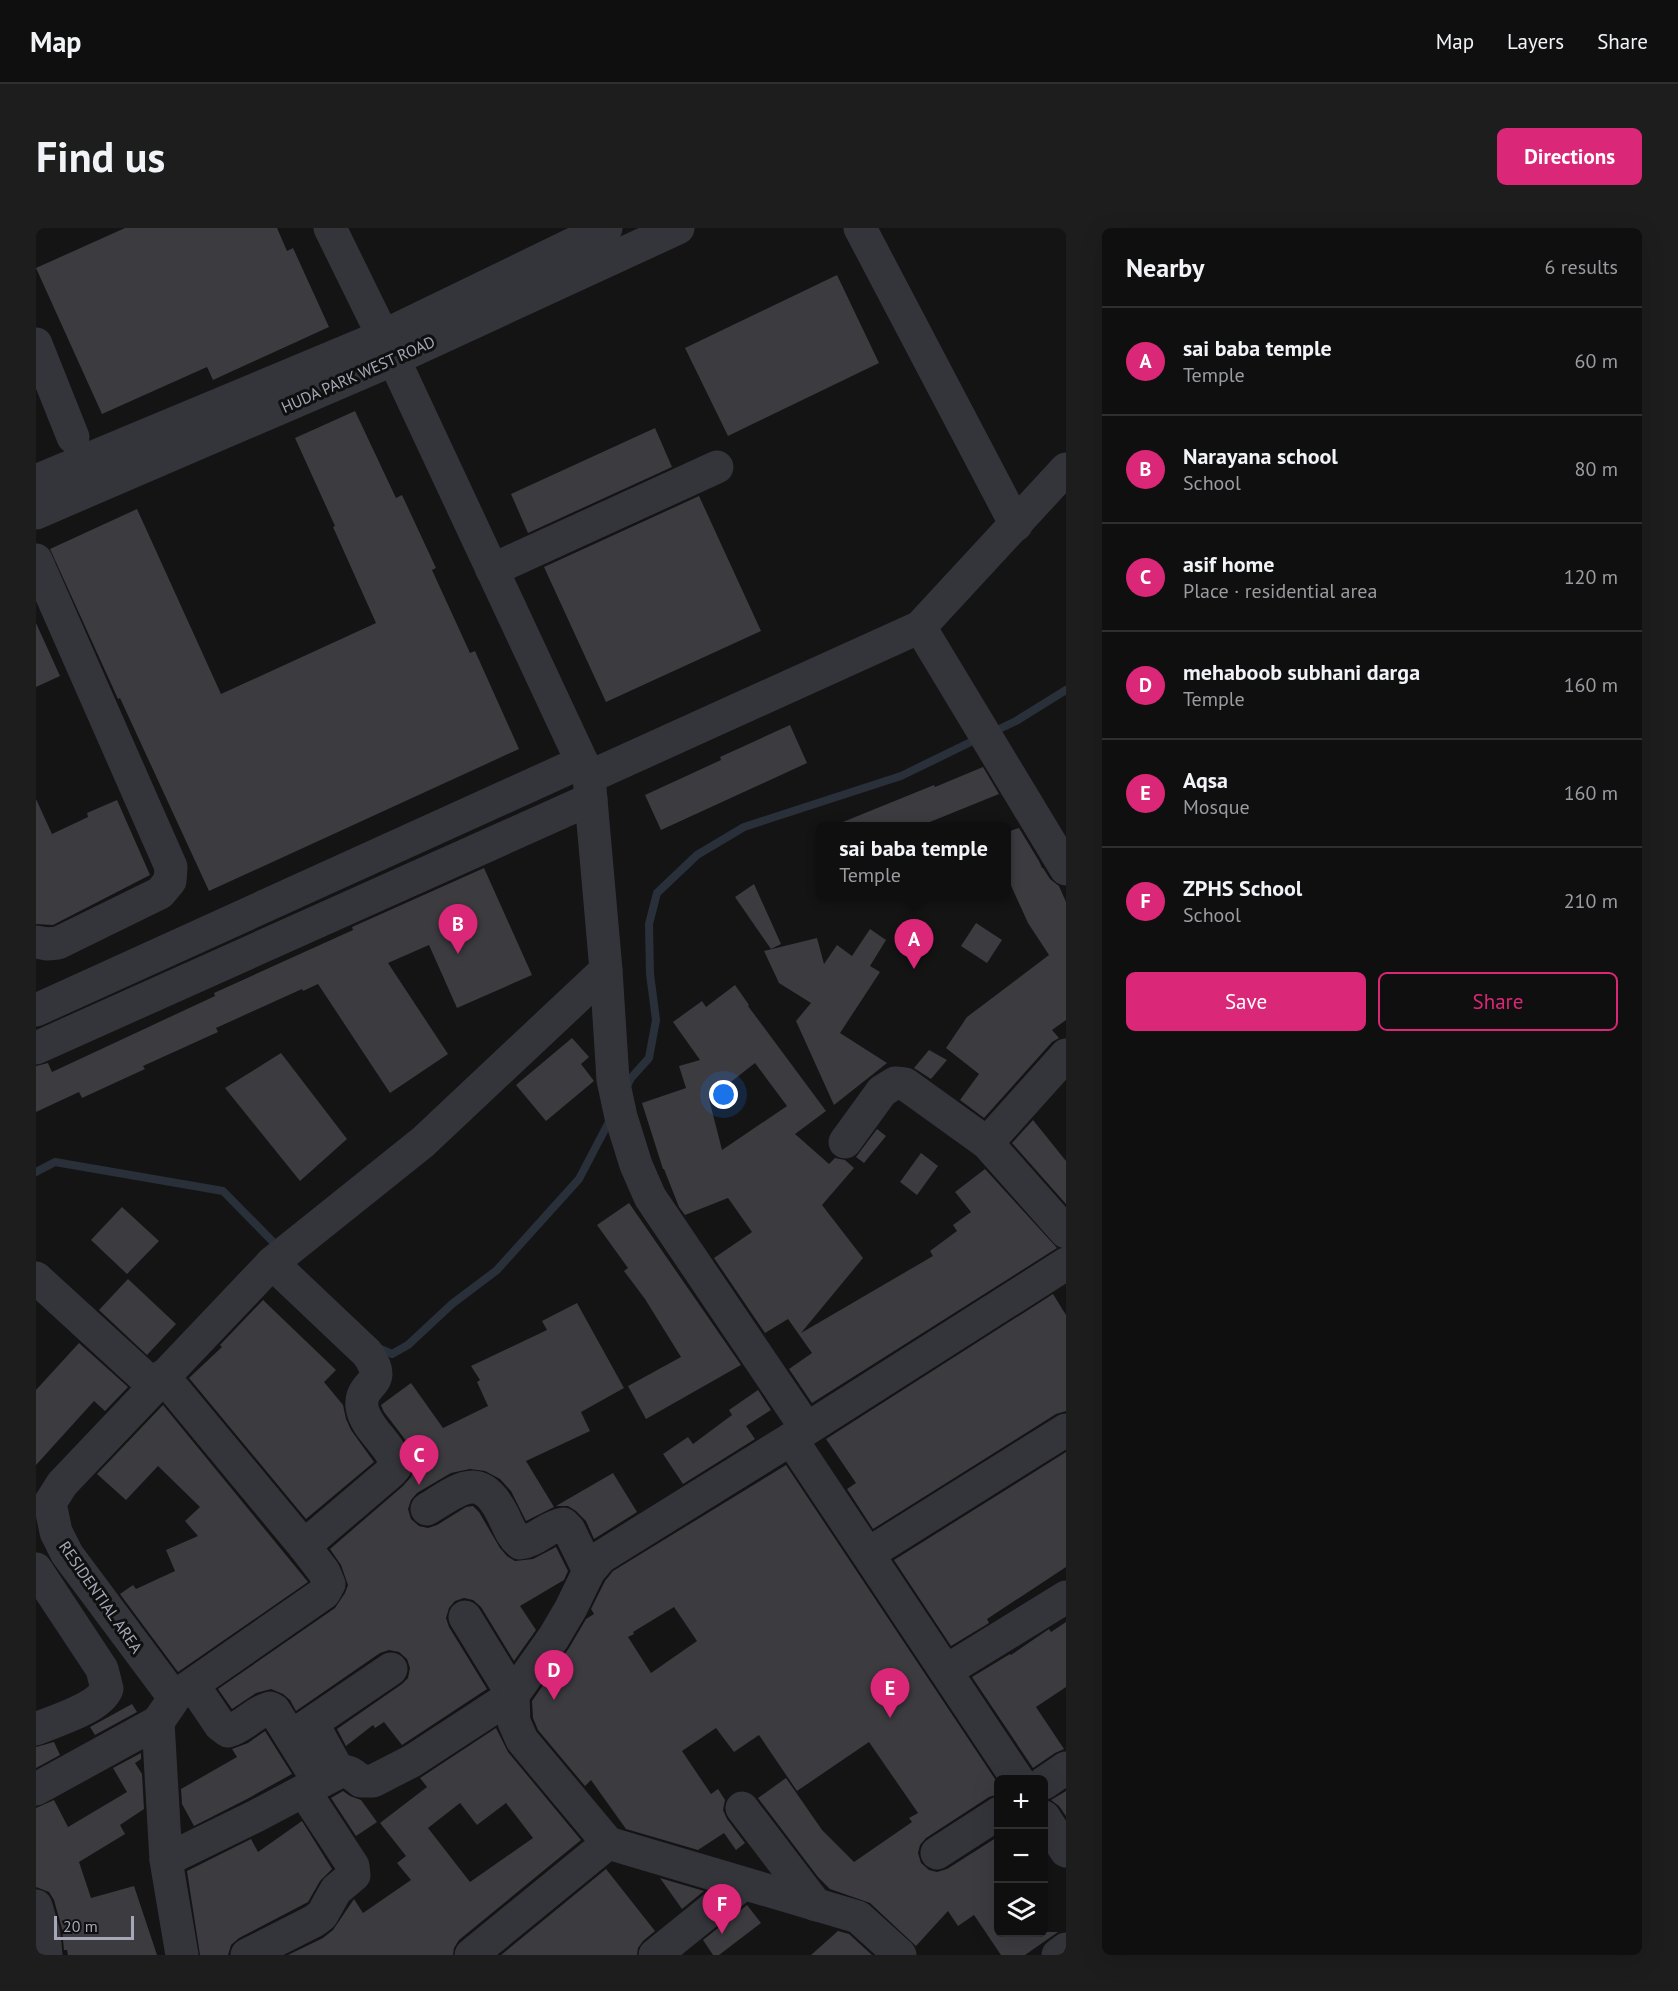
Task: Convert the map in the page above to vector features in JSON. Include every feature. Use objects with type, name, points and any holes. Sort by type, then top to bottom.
[{"type":"street","points":[[330,228],[492,570],[587,779],[606,970],[613,1080],[621,1117],[636,1165],[650,1197],[798,1434],[868,1554],[1015,1775]]},
{"type":"street","name":"HUDA PARK WEST ROAD","points":[[36,513],[388,348],[606,228]]},
{"type":"street","name":"HUDA PARK WEST ROAD","points":[[36,481],[388,348],[678,228]]},
{"type":"street","points":[[861,228],[1016,525]]},
{"type":"street","points":[[36,344],[73,438]]},
{"type":"street","points":[[492,570],[717,466]]},
{"type":"street","points":[[36,1048],[587,779],[920,627],[1066,469]]},
{"type":"street","points":[[36,560],[171,867],[170,881],[160,893],[58,943],[36,942]]},
{"type":"street","points":[[920,627],[1003,768],[1064,859]]},
{"type":"street","points":[[36,1010],[587,779]]},
{"type":"street","name":"RESIDENTIAL AREA","points":[[174,1702],[67,1554],[56,1532],[50,1503],[62,1484],[158,1381],[281,1256],[423,1142],[606,970]]},
{"type":"street","points":[[987,1143],[1066,1056]]},
{"type":"street","points":[[845,1142],[882,1091],[895,1083],[905,1084],[987,1143],[1066,1232]]},
{"type":"street","points":[[281,1256],[376,1366],[375,1381],[365,1392],[362,1407],[365,1417],[395,1458],[396,1466],[304,1546]]},
{"type":"street","points":[[166,1860],[346,1771],[361,1781],[373,1781],[412,1761],[513,1695],[554,1637],[572,1608],[589,1571],[601,1557],[1066,1264]]},
{"type":"street","points":[[36,1278],[158,1381],[304,1546],[328,1578],[329,1584],[324,1593],[174,1702],[36,1789]]},
{"type":"street","points":[[868,1554],[1066,1430]]},
{"type":"street","points":[[427,1509],[463,1487],[477,1486],[496,1502],[513,1537],[520,1543],[528,1542],[563,1524],[569,1530],[589,1571]]},
{"type":"street","points":[[36,1569],[102,1669],[107,1689],[104,1696],[93,1704],[36,1729]]},
{"type":"street","points":[[946,1671],[1066,1597]]},
{"type":"street","points":[[465,1617],[513,1695],[514,1722],[522,1740],[608,1843],[858,1917],[900,1955]]},
{"type":"street","points":[[302,1730],[391,1669]]},
{"type":"street","points":[[174,1702],[228,1731],[235,1729],[262,1710],[270,1708],[302,1730],[353,1866],[354,1875],[336,1890],[322,1915],[315,1921],[247,1955]]},
{"type":"street","points":[[174,1702],[166,1860],[182,1955]]},
{"type":"street","points":[[1048,1780],[1066,1768]]},
{"type":"street","points":[[742,1808],[816,1905]]},
{"type":"street","points":[[937,1853],[994,1816]]},
{"type":"street","points":[[1048,1823],[1066,1851]]},
{"type":"street","points":[[471,1955],[608,1843]]},
{"type":"street","points":[[655,1955],[743,1884]]},
{"type":"street","points":[[36,1906],[44,1934],[46,1955]]},
{"type":"street","points":[[1058,1955],[1066,1949]]},
{"type":"building","points":[[125,228],[277,228],[287,251],[293,248],[329,327],[213,380],[207,367],[102,414],[36,268]]},
{"type":"building","points":[[837,275],[879,363],[728,436],[685,348]]},
{"type":"building","points":[[355,411],[396,498],[402,495],[436,568],[432,570],[470,653],[475,651],[519,749],[209,891],[50,549],[137,509],[221,694],[376,623],[295,438]]},
{"type":"building","points":[[655,428],[672,467],[528,533],[511,494]]},
{"type":"building","points":[[699,496],[761,631],[606,702],[544,567]]},
{"type":"building","points":[[36,623],[60,676],[36,687]]},
{"type":"building","points":[[790,725],[807,763],[661,830],[645,795]]},
{"type":"building","points":[[983,767],[999,794],[930,822],[843,822],[934,785],[935,787]]},
{"type":"building","points":[[36,799],[52,834],[88,817],[87,813],[117,800],[150,875],[53,925],[36,924]]},
{"type":"building","points":[[1019,828],[1042,868],[1059,886],[1066,902],[1066,1020],[1052,1030],[1059,1038],[1052,1042],[984,1118],[960,1100],[979,1074],[946,1048],[967,1017],[1049,955],[1028,923],[1011,886],[1011,831]]},
{"type":"building","points":[[484,868],[532,975],[457,1008],[429,945],[388,963],[448,1054],[390,1093],[318,984],[216,1028],[218,1032],[143,1066],[145,1069],[82,1098],[79,1092],[36,1112],[36,1066],[48,1063],[52,1072],[215,996],[214,993],[353,930],[352,927]]},
{"type":"building","points":[[754,884],[781,944],[771,949],[735,897]]},
{"type":"building","points":[[976,923],[1002,940],[987,963],[961,946]]},
{"type":"building","points":[[870,929],[886,940],[870,966],[880,972],[840,1033],[887,1063],[834,1105],[796,1021],[811,1003],[779,983],[764,951],[817,938],[824,964],[837,945],[852,956]]},
{"type":"building","points":[[735,985],[826,1111],[795,1134],[829,1164],[835,1158],[845,1160],[854,1168],[822,1205],[863,1258],[801,1333],[933,1256],[930,1251],[957,1231],[953,1225],[971,1212],[955,1192],[985,1169],[1057,1248],[812,1403],[789,1369],[812,1353],[788,1319],[765,1333],[714,1258],[752,1232],[728,1198],[685,1215],[679,1207],[663,1169],[642,1103],[686,1088],[679,1066],[700,1060],[673,1022],[702,1001],[706,1007]],"holes":[[[755,1063],[787,1106],[722,1150],[709,1099]]]},
{"type":"building","points":[[572,1038],[589,1057],[581,1064],[594,1081],[546,1121],[516,1085]]},
{"type":"building","points":[[929,1050],[947,1060],[931,1079],[914,1068]]},
{"type":"building","points":[[281,1053],[347,1139],[300,1181],[225,1088]]},
{"type":"building","points":[[1033,1120],[1066,1161],[1066,1204],[1012,1143]]},
{"type":"building","points":[[877,1129],[886,1136],[864,1163],[856,1157]]},
{"type":"building","points":[[921,1153],[938,1166],[917,1195],[900,1182]]},
{"type":"building","points":[[629,1203],[741,1365],[646,1419],[628,1386],[681,1357],[645,1299],[624,1271],[628,1268],[597,1225]]},
{"type":"building","points":[[122,1207],[159,1241],[127,1274],[91,1240]]},
{"type":"building","points":[[128,1279],[176,1324],[147,1355],[99,1310]]},
{"type":"building","points":[[1053,1294],[1066,1315],[1066,1411],[1056,1414],[873,1529],[847,1489],[856,1483],[826,1439]]},
{"type":"building","points":[[263,1300],[336,1370],[324,1382],[343,1405],[351,1430],[374,1462],[306,1519],[189,1378],[222,1347],[220,1345]]},
{"type":"building","points":[[577,1303],[624,1388],[581,1412],[590,1431],[526,1461],[554,1507],[526,1521],[511,1491],[500,1479],[485,1471],[470,1469],[451,1473],[417,1493],[408,1509],[411,1519],[419,1526],[428,1528],[466,1507],[473,1506],[479,1512],[500,1548],[515,1561],[533,1559],[556,1547],[568,1571],[564,1580],[520,1606],[536,1630],[514,1661],[481,1607],[473,1600],[464,1598],[455,1601],[449,1608],[446,1618],[449,1627],[487,1689],[402,1745],[384,1722],[375,1728],[373,1725],[346,1746],[337,1729],[408,1678],[410,1668],[407,1659],[399,1652],[389,1650],[380,1653],[296,1711],[290,1700],[271,1689],[256,1693],[232,1709],[218,1689],[335,1608],[348,1585],[341,1565],[330,1549],[411,1477],[415,1466],[413,1455],[381,1405],[411,1383],[443,1428],[488,1406],[477,1382],[480,1380],[471,1366],[547,1330],[542,1321]]},
{"type":"building","points":[[79,1343],[128,1387],[105,1411],[94,1401],[36,1465],[36,1390]]},
{"type":"building","points":[[758,1390],[771,1410],[746,1426],[755,1439],[683,1484],[663,1454],[688,1437],[693,1444],[732,1415],[729,1410]]},
{"type":"building","points":[[163,1405],[308,1582],[178,1672],[120,1594],[133,1585],[136,1589],[175,1571],[166,1550],[198,1536],[185,1521],[200,1507],[158,1466],[126,1500],[97,1474]]},
{"type":"building","points":[[1066,1452],[1066,1567],[987,1619],[989,1623],[951,1646],[894,1560]]},
{"type":"building","points":[[786,1465],[994,1777],[994,1796],[926,1838],[920,1845],[918,1853],[921,1863],[929,1870],[937,1872],[947,1869],[994,1839],[994,1937],[1048,1937],[1048,1932],[1058,1932],[1025,1955],[1001,1955],[974,1915],[958,1926],[948,1911],[916,1946],[870,1903],[830,1889],[818,1877],[758,1798],[786,1778],[822,1830],[854,1862],[912,1822],[909,1818],[918,1813],[869,1742],[797,1791],[759,1735],[734,1752],[716,1728],[682,1751],[711,1794],[718,1789],[725,1800],[723,1810],[727,1819],[745,1843],[736,1850],[724,1833],[698,1850],[626,1829],[591,1780],[585,1786],[538,1730],[533,1718],[532,1701],[586,1619],[594,1614],[591,1609],[605,1581],[613,1571]],"holes":[[[674,1607],[697,1641],[651,1673],[628,1637]]]},
{"type":"building","points":[[613,1473],[637,1512],[594,1539],[586,1521],[576,1511],[568,1506],[556,1506]]},
{"type":"building","points":[[1066,1622],[1066,1687],[1036,1707],[1064,1749],[1033,1768],[972,1677],[1011,1655],[1049,1629],[1051,1632]]},
{"type":"building","points":[[132,1704],[137,1712],[95,1735],[90,1727]]},
{"type":"building","points":[[496,1728],[508,1752],[581,1840],[459,1940],[453,1955],[288,1955],[323,1938],[333,1930],[354,1899],[363,1913],[411,1880],[397,1863],[406,1856],[380,1823],[427,1787],[420,1778]],"holes":[[[460,1803],[477,1825],[506,1803],[533,1838],[470,1882],[428,1828]]]},
{"type":"building","points":[[265,1731],[292,1774],[194,1826],[182,1804],[181,1789],[237,1757],[232,1749],[248,1743]]},
{"type":"building","points":[[54,1742],[60,1755],[36,1768],[36,1747]]},
{"type":"building","points":[[141,1753],[141,1759],[135,1763],[142,1774],[144,1809],[120,1825],[125,1834],[79,1862],[91,1898],[134,1886],[157,1955],[68,1955],[67,1950],[64,1950],[62,1929],[54,1900],[49,1892],[36,1887],[36,1808],[54,1800],[68,1827],[127,1792],[113,1768]]},
{"type":"building","points":[[343,1791],[361,1800],[377,1822],[356,1836],[331,1798]]},
{"type":"building","points":[[1066,1791],[1066,1816],[1051,1800]]},
{"type":"building","points":[[302,1821],[332,1869],[320,1881],[308,1902],[239,1938],[231,1945],[228,1955],[200,1955],[187,1871],[251,1839],[258,1852]]},
{"type":"building","points":[[606,1869],[655,1931],[643,1941],[638,1948],[637,1955],[501,1955]]},
{"type":"building","points":[[660,1878],[704,1891],[682,1909]]},
{"type":"building","points":[[747,1905],[761,1923],[719,1955],[713,1955],[703,1940]]},
{"type":"building","points":[[838,1931],[849,1934],[872,1955],[811,1955]]},
{"type":"waterway","points":[[991,733],[1016,721],[1066,690]]},
{"type":"waterway","points":[[625,1090],[631,1078],[649,1058],[656,1020],[650,974],[649,924],[657,893],[697,855],[744,827],[901,776],[979,738]]},
{"type":"waterway","points":[[376,1347],[392,1354],[408,1345],[452,1304],[497,1270],[579,1179],[611,1118]]},
{"type":"waterway","points":[[36,1172],[55,1162],[223,1191],[279,1248]]},
{"type":"place","name":"Narayana school","points":[[458,954]]},
{"type":"place","name":"sai baba temple","points":[[914,969]]},
{"type":"place","name":"asif home","points":[[419,1485]]},
{"type":"place","name":"mehaboob subhani darga","points":[[554,1700]]},
{"type":"place","name":"Aqsa","points":[[890,1718]]},
{"type":"place","name":"ZPHS School","points":[[722,1934]]}]
